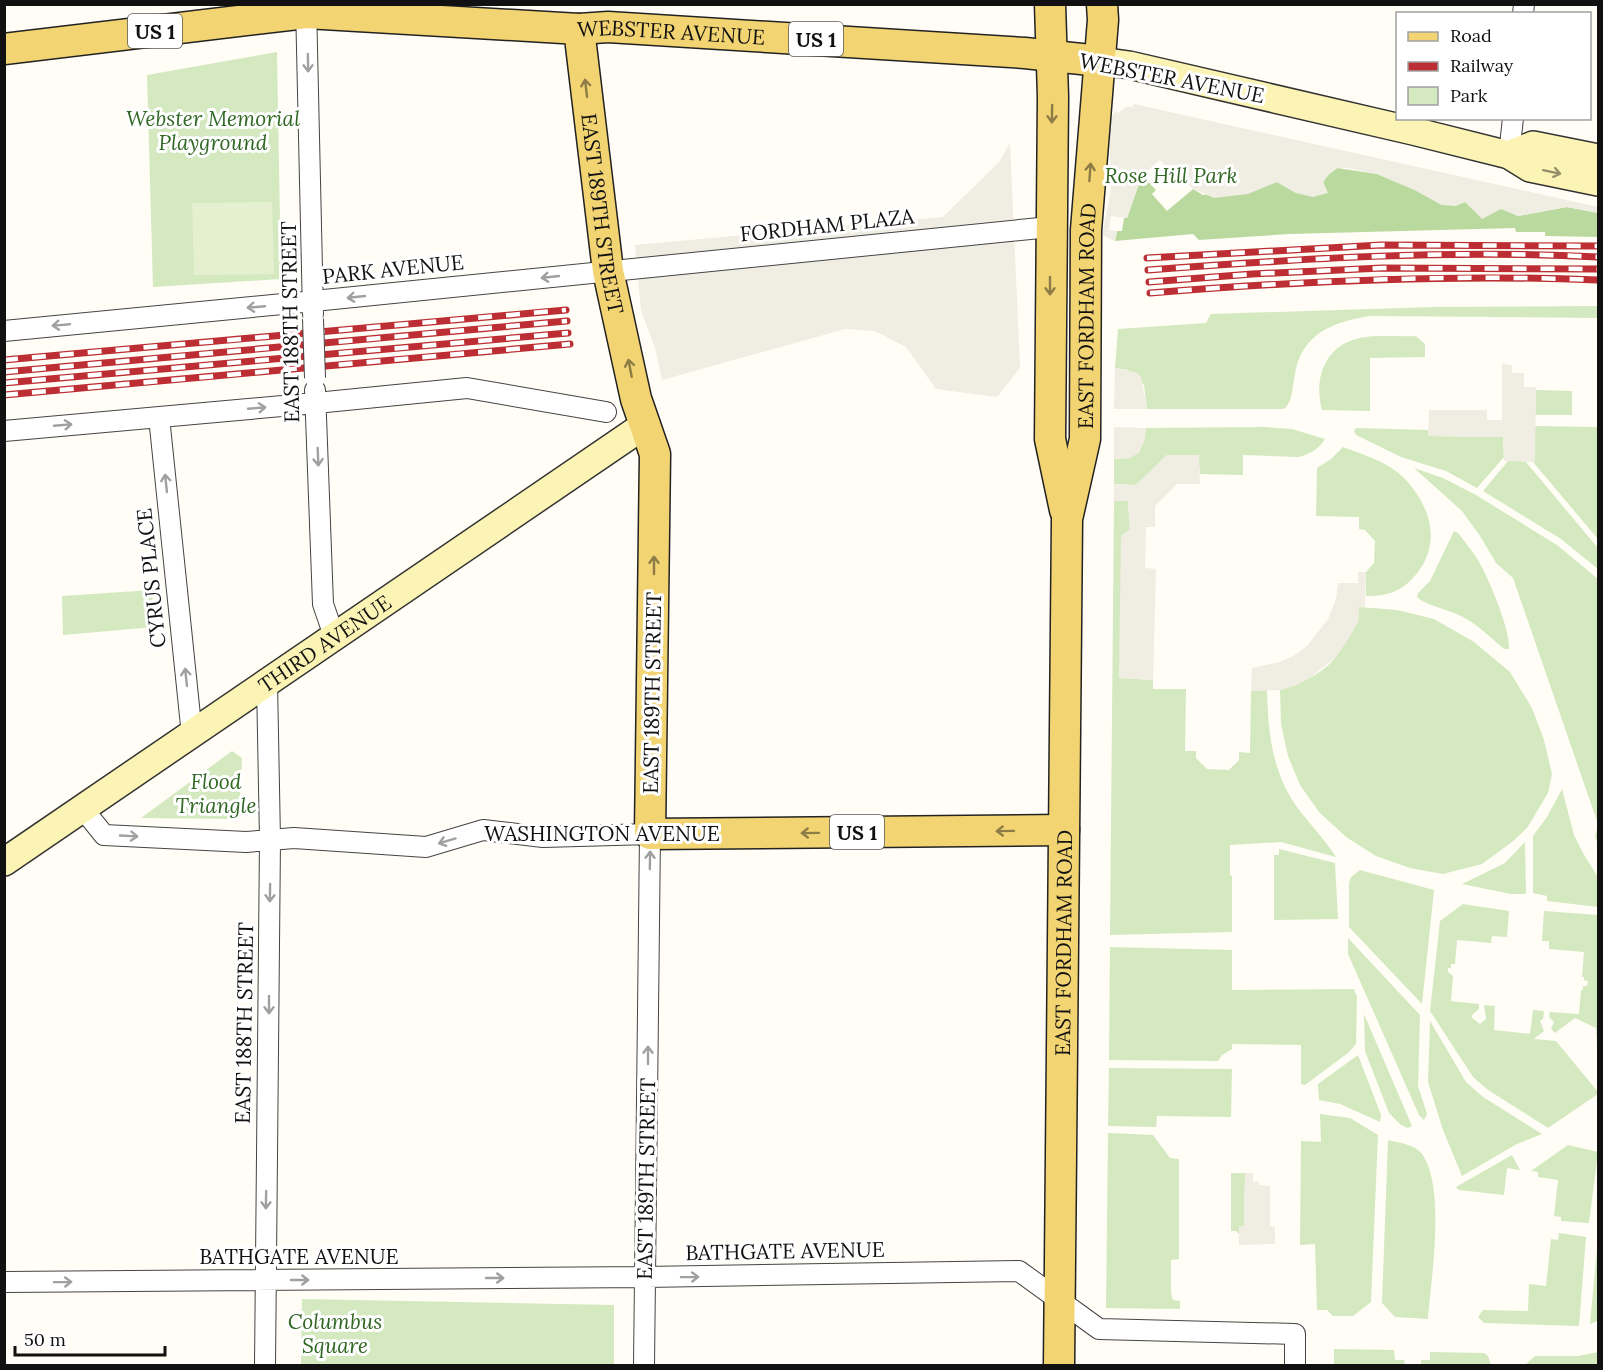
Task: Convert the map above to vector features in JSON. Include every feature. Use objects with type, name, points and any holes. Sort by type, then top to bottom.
[{"type":"main road","name":"EAST FORDHAM ROAD","points":[[1050,4],[1052,55],[1050,439],[1067,519]]},
{"type":"main road","name":"EAST FORDHAM ROAD","points":[[1059,1365],[1067,519],[1085,439],[1086,230],[1103,20],[1102,4]]},
{"type":"main road","name":"WEBSTER AVENUE","points":[[4,49],[306,9],[579,29],[608,27],[1052,55],[1141,68],[1402,128],[1509,155],[1530,168],[1599,182]]},
{"type":"main road","name":"EAST 189TH STREET","points":[[579,29],[608,271],[636,399],[655,454],[650,834]]},
{"type":"main road","points":[[1509,155],[1533,145],[1599,158]]},
{"type":"main road","name":"THIRD AVENUE","points":[[4,862],[17,845],[82,809],[645,424]]},
{"type":"main road","name":"WASHINGTON AVENUE","points":[[650,834],[1064,830]]},
{"type":"street","name":"EAST 188TH STREET","points":[[306,9],[315,378],[324,604],[334,636]]},
{"type":"street","points":[[1509,155],[1513,120]]},
{"type":"street","name":"FORDHAM PLAZA","points":[[608,271],[1050,227]]},
{"type":"street","name":"PARK AVENUE","points":[[4,330],[314,310],[608,271]]},
{"type":"street","points":[[4,431],[467,387],[606,412]]},
{"type":"street","name":"CYRUS PLACE","points":[[159,417],[192,735]]},
{"type":"street","name":"EAST 188TH STREET","points":[[265,1365],[270,840],[267,682]]},
{"type":"street","name":"WASHINGTON AVENUE","points":[[82,809],[104,835],[246,842],[294,837],[426,847],[483,830],[543,837],[650,834]]},
{"type":"street","name":"EAST 189TH STREET","points":[[644,1365],[650,834]]},
{"type":"street","name":"BATHGATE AVENUE","points":[[4,1282],[645,1277],[1018,1271],[1099,1329],[1295,1334],[1295,1365]]},
{"type":"green space","name":"Webster Memorial Playground","points":[[277,52],[281,279],[153,287],[147,75]]},
{"type":"green space","points":[[1337,168],[1377,174],[1415,190],[1442,205],[1465,202],[1501,208],[1518,216],[1567,207],[1598,213],[1598,237],[1545,236],[1545,232],[1516,232],[1515,228],[1289,234],[1199,240],[1193,234],[1115,241],[1117,231],[1122,231],[1124,218],[1127,218],[1142,175],[1156,190],[1152,194],[1167,211],[1193,189],[1203,195],[1277,182],[1296,193],[1327,192],[1323,182]]},
{"type":"green space","points":[[272,202],[274,274],[194,275],[192,203]]},
{"type":"green space","points":[[1598,306],[1598,318],[1371,316],[1339,323],[1319,333],[1304,349],[1297,365],[1290,401],[1283,409],[1147,409],[1144,385],[1128,370],[1115,368],[1118,329],[1206,323],[1211,314],[1433,307]]},
{"type":"green space","points":[[1416,336],[1425,344],[1425,357],[1370,358],[1370,411],[1322,410],[1319,388],[1321,377],[1329,358],[1336,350],[1345,343],[1362,337]]},
{"type":"green space","points":[[1536,390],[1572,391],[1572,415],[1535,415]]},
{"type":"green space","points":[[1535,426],[1598,427],[1598,539],[1533,462],[1535,461]]},
{"type":"green space","points":[[1263,427],[1292,429],[1325,439],[1314,451],[1299,457],[1243,455],[1243,475],[1200,474],[1198,455],[1167,455],[1136,485],[1114,484],[1114,459],[1130,458],[1144,442],[1146,428]]},
{"type":"green space","points":[[1356,428],[1428,430],[1429,436],[1503,437],[1504,457],[1477,488],[1446,471],[1401,457],[1356,435],[1354,431]]},
{"type":"green space","points":[[1343,447],[1376,460],[1399,473],[1422,502],[1427,515],[1431,541],[1422,567],[1412,579],[1391,593],[1366,596],[1366,572],[1374,563],[1375,541],[1365,530],[1359,529],[1359,517],[1316,516],[1317,468]]},
{"type":"green space","points":[[1508,461],[1525,461],[1598,548],[1598,569],[1561,539],[1483,491]]},
{"type":"green space","points":[[1414,468],[1443,478],[1476,495],[1557,545],[1598,579],[1598,824],[1513,578],[1496,563],[1462,511]]},
{"type":"green space","points":[[1114,501],[1128,501],[1130,530],[1119,678],[1153,680],[1153,689],[1186,689],[1185,751],[1196,751],[1196,758],[1207,769],[1229,770],[1239,760],[1239,752],[1250,753],[1251,691],[1267,690],[1272,746],[1284,785],[1296,806],[1336,857],[1281,842],[1230,845],[1232,932],[1110,935]]},
{"type":"green space","points":[[1454,531],[1458,533],[1482,568],[1503,617],[1509,649],[1504,649],[1467,619],[1417,597],[1430,581]]},
{"type":"green space","points":[[152,590],[154,627],[63,635],[62,596]]},
{"type":"green space","points":[[1359,607],[1397,610],[1434,619],[1474,642],[1510,672],[1532,708],[1544,740],[1552,774],[1548,793],[1527,828],[1482,864],[1443,874],[1410,868],[1376,856],[1346,837],[1319,812],[1300,785],[1288,756],[1281,724],[1280,690],[1312,677],[1332,661],[1343,644]]},
{"type":"green space","name":"Flood Triangle","points":[[232,751],[242,758],[239,819],[141,818]]},
{"type":"green space","points":[[1562,789],[1574,835],[1598,877],[1598,907],[1547,901],[1547,896],[1533,893],[1533,836],[1547,817]]},
{"type":"green space","points":[[1598,824],[1598,844],[1595,837]]},
{"type":"green space","points":[[1525,842],[1526,894],[1511,894],[1462,884],[1505,863]]},
{"type":"green space","points":[[1279,849],[1335,863],[1338,919],[1274,920],[1274,855],[1279,855]]},
{"type":"green space","points":[[1360,870],[1434,890],[1422,1004],[1349,927],[1349,883],[1351,877]]},
{"type":"green space","points":[[1463,904],[1509,911],[1507,937],[1492,936],[1491,943],[1457,940],[1455,964],[1451,964],[1451,968],[1448,968],[1448,972],[1453,976],[1451,1001],[1479,1004],[1479,1009],[1472,1015],[1472,1018],[1480,1024],[1486,1019],[1484,1005],[1495,1006],[1494,1030],[1530,1034],[1533,1010],[1544,1011],[1543,1019],[1540,1021],[1544,1031],[1534,1039],[1556,1041],[1598,1092],[1548,1128],[1488,1090],[1473,1077],[1430,1011],[1440,921]]},
{"type":"green space","points":[[1544,911],[1598,915],[1598,1046],[1596,1028],[1575,1018],[1555,1033],[1551,1029],[1554,1022],[1549,1017],[1550,1012],[1579,1014],[1581,990],[1583,986],[1587,986],[1588,981],[1582,977],[1584,952],[1549,949],[1549,941],[1542,941]]},
{"type":"green space","points":[[1348,938],[1420,1015],[1418,1086],[1427,1114],[1424,1120],[1419,1115],[1348,954]]},
{"type":"green space","points":[[1110,947],[1232,950],[1232,990],[1354,989],[1357,997],[1356,1044],[1348,1053],[1305,1085],[1301,1084],[1301,1045],[1232,1044],[1232,1049],[1222,1055],[1218,1061],[1109,1060]]},
{"type":"green space","points":[[1364,1014],[1412,1126],[1408,1128],[1401,1125],[1389,1113],[1365,1051]]},
{"type":"green space","points":[[1430,1021],[1466,1082],[1483,1097],[1542,1134],[1515,1145],[1462,1176],[1443,1130],[1428,1082]]},
{"type":"green space","points":[[1358,1055],[1381,1115],[1380,1122],[1340,1104],[1319,1100],[1318,1084]]},
{"type":"green space","points":[[1109,1068],[1232,1069],[1231,1117],[1157,1116],[1156,1127],[1108,1126]]},
{"type":"green space","points":[[1320,1114],[1350,1118],[1378,1135],[1371,1302],[1353,1316],[1333,1316],[1327,1310],[1317,1310],[1315,1244],[1300,1245],[1301,1141],[1321,1142]]},
{"type":"green space","points":[[1108,1133],[1153,1135],[1170,1158],[1179,1159],[1179,1259],[1171,1260],[1171,1293],[1173,1300],[1180,1301],[1180,1309],[1106,1308]]},
{"type":"green space","points":[[1388,1140],[1415,1148],[1422,1154],[1429,1169],[1433,1188],[1435,1234],[1428,1319],[1395,1317],[1382,1303]]},
{"type":"green space","points":[[1568,1145],[1598,1152],[1589,1223],[1561,1221],[1561,1217],[1554,1216],[1558,1180],[1538,1177],[1538,1172],[1531,1171]]},
{"type":"green space","points":[[1512,1155],[1520,1170],[1507,1168],[1504,1195],[1459,1190],[1456,1187]]},
{"type":"green space","points":[[1231,1173],[1245,1173],[1244,1226],[1239,1227],[1239,1234],[1231,1231]]},
{"type":"green space","points":[[1559,1233],[1586,1237],[1579,1326],[1484,1323],[1478,1317],[1483,1310],[1528,1311],[1529,1284],[1546,1286],[1551,1239],[1558,1240]]},
{"type":"green space","points":[[1598,1238],[1598,1321],[1590,1324]]},
{"type":"green space","name":"Columbus Square","points":[[302,1299],[614,1305],[614,1365],[301,1365]]},
{"type":"green space","points":[[1334,1349],[1394,1350],[1395,1360],[1404,1360],[1405,1365],[1334,1365]]},
{"type":"green space","points":[[1430,1352],[1484,1353],[1488,1356],[1491,1365],[1421,1365],[1421,1360],[1430,1360]]},
{"type":"green space","points":[[1598,1352],[1598,1365],[1525,1365],[1535,1356],[1578,1356]]},
{"type":"shaded area","points":[[1134,104],[1598,207],[1598,213],[1567,207],[1518,216],[1501,209],[1482,219],[1465,202],[1456,206],[1442,205],[1415,190],[1377,174],[1347,168],[1338,168],[1331,172],[1323,182],[1328,193],[1313,197],[1296,193],[1277,182],[1248,194],[1214,198],[1193,189],[1178,172],[1173,175],[1160,160],[1142,175],[1127,218],[1111,216],[1109,230],[1117,231],[1115,241],[1102,235],[1111,189],[1109,121],[1115,112],[1118,113]]},
{"type":"shaded area","points":[[1010,143],[1020,368],[997,397],[936,389],[906,347],[875,331],[845,329],[662,380],[655,348],[641,310],[635,245],[943,217],[999,162]]},
{"type":"shaded area","points":[[1502,364],[1512,365],[1512,373],[1524,373],[1524,387],[1536,387],[1535,462],[1504,461],[1503,437],[1428,436],[1429,410],[1487,410],[1487,420],[1502,420]]},
{"type":"shaded area","points":[[1115,368],[1135,372],[1141,377],[1147,409],[1114,409]]},
{"type":"shaded area","points":[[1114,427],[1146,428],[1144,442],[1139,453],[1130,458],[1114,459]]},
{"type":"shaded area","points":[[1167,455],[1199,455],[1200,484],[1177,484],[1155,506],[1155,527],[1146,527],[1145,568],[1156,569],[1153,680],[1119,678],[1121,536],[1130,529],[1128,501],[1114,501],[1114,484],[1136,485]]},
{"type":"shaded area","points":[[1358,572],[1366,572],[1365,607],[1359,607],[1359,620],[1336,657],[1297,685],[1280,690],[1251,691],[1252,668],[1280,662],[1295,655],[1308,645],[1328,619],[1336,599],[1338,583],[1358,583]]},
{"type":"shaded area","points":[[1245,1173],[1253,1173],[1253,1182],[1270,1186],[1270,1226],[1275,1227],[1275,1244],[1239,1245],[1239,1226],[1244,1226]]},
{"type":"railway","points":[[1147,258],[1381,245],[1598,246]]},
{"type":"railway","points":[[1148,270],[1317,259],[1429,255],[1598,257]]},
{"type":"railway","points":[[1149,282],[1252,274],[1382,268],[1598,269]]},
{"type":"railway","points":[[1150,293],[1261,285],[1430,278],[1598,280]]},
{"type":"railway","points":[[4,360],[566,310]]},
{"type":"railway","points":[[4,372],[567,321]]},
{"type":"railway","points":[[4,383],[568,333]]},
{"type":"railway","points":[[4,395],[570,344]]},
{"type":"park label","name":"Rose Hill Park","points":[[1171,175]]}]
